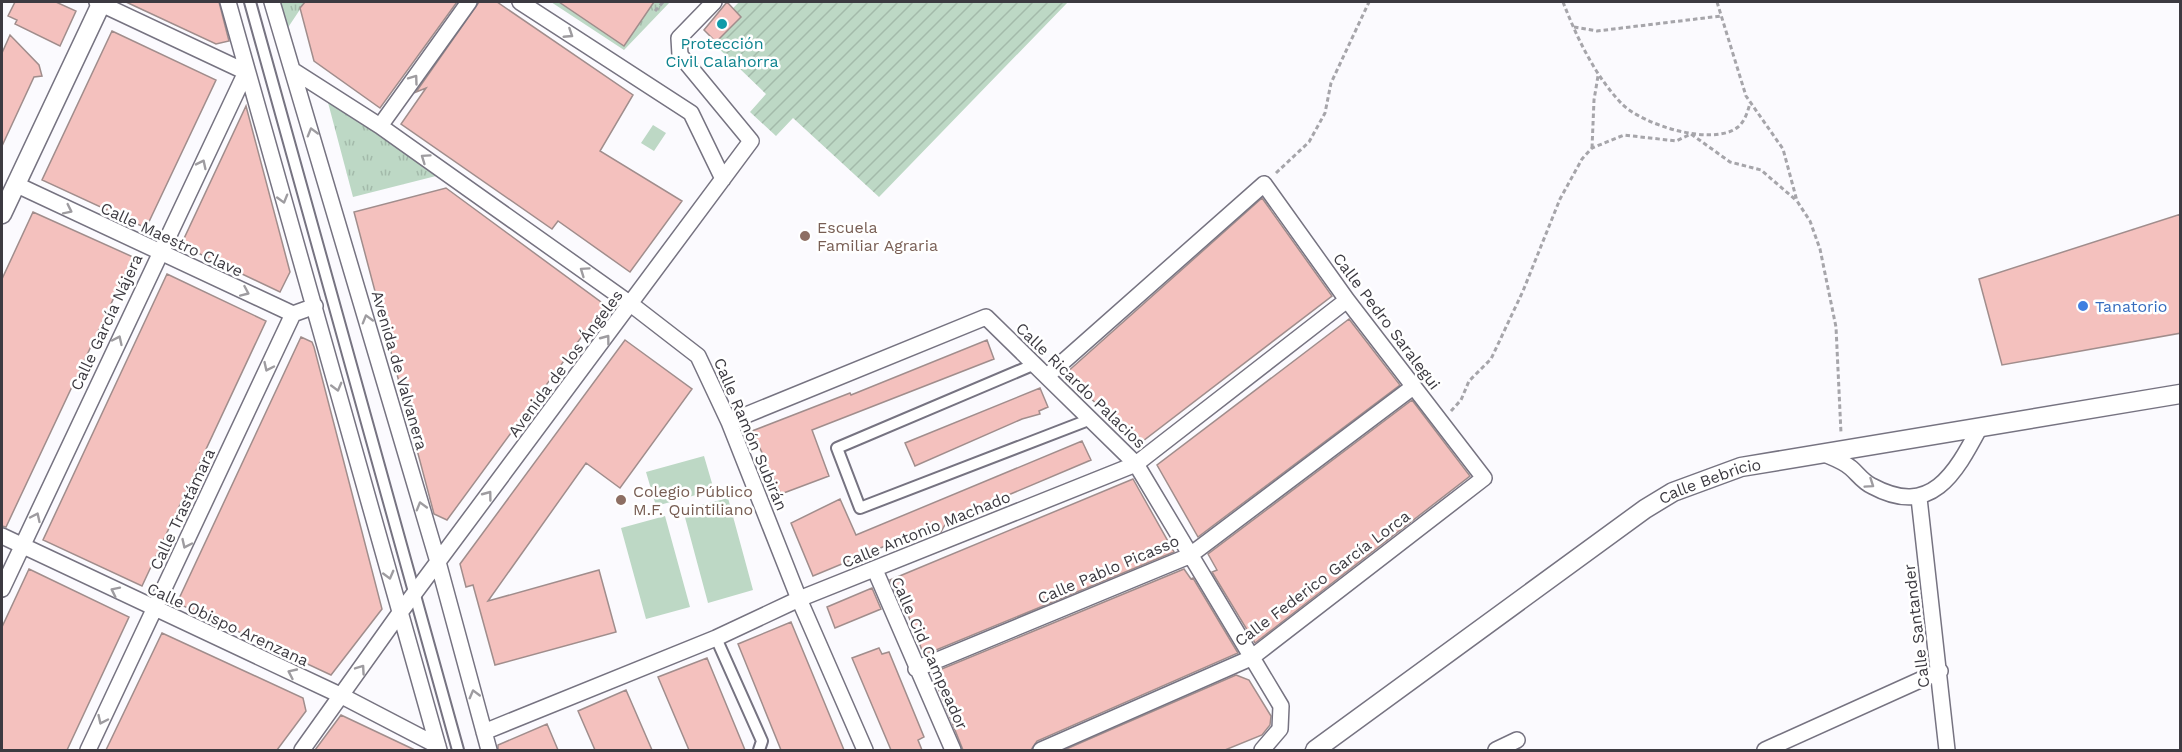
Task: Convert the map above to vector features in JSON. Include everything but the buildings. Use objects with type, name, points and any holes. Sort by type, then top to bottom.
[{"type":"street","points":[[2,214],[100,2],[246,72]]},
{"type":"street","points":[[228,2],[246,72],[315,306],[399,614],[439,748]]},
{"type":"street","points":[[250,2],[416,592],[458,750]]},
{"type":"street","name":"Avenida de Valvanera","points":[[272,2],[438,562],[489,750]]},
{"type":"street","points":[[380,126],[469,2]]},
{"type":"street","points":[[520,2],[692,113],[723,179]]},
{"type":"street","name":"Avenida de los Ángeles","points":[[302,750],[399,614],[632,305],[751,141],[680,55],[679,38],[714,2]]},
{"type":"street","name":"Calle Ramón Subirán","points":[[294,71],[380,126],[632,305],[698,356],[729,422],[799,599],[865,750]]},
{"type":"street","name":"Calle García Nájera","points":[[2,589],[158,253],[246,72]]},
{"type":"street","name":"Calle Maestro Clave","points":[[15,184],[158,253],[293,314]]},
{"type":"street","points":[[1047,376],[1264,184]]},
{"type":"street","name":"Calle Pedro Saralegui","points":[[1264,184],[1347,300],[1484,478]]},
{"type":"street","name":"Calle Antonio Machado","points":[[484,732],[716,638],[799,599],[1136,464],[1347,300]]},
{"type":"street","points":[[293,314],[315,306]]},
{"type":"street","name":"Calle Trastámara","points":[[88,750],[293,314]]},
{"type":"street","name":"Calle Ricardo Palacios","points":[[729,422],[986,317],[1136,464],[1189,556],[1281,706],[1280,729],[1262,750]]},
{"type":"street","points":[[1035,364],[837,448],[860,508],[1091,419]]},
{"type":"street","name":"Calle Pablo Picasso","points":[[916,669],[1189,556],[1413,387]]},
{"type":"street","name":"Calle Bebricio","points":[[1316,750],[1572,561],[1673,492],[1741,467],[2181,393]]},
{"type":"street","points":[[1821,453],[1849,466],[1869,485],[1893,496],[1919,498],[1950,478],[1980,427]]},
{"type":"street","name":"Calle Federico García Lorca","points":[[1041,750],[1251,658],[1484,478]]},
{"type":"street","name":"Calle Santander","points":[[1919,498],[1947,750]]},
{"type":"street","name":"Calle Obispo Arenzana","points":[[2,536],[154,610],[342,696],[439,748]]},
{"type":"street","name":"Calle Cid Campeador","points":[[875,570],[916,669],[954,750]]},
{"type":"street","points":[[716,638],[762,741],[759,750]]},
{"type":"street","points":[[1765,750],[1940,671]]},
{"type":"street","points":[[1496,750],[1517,740]]},
{"type":"path","points":[[655,11],[663,2]]},
{"type":"path","points":[[1264,184],[1309,142],[1315,132],[1325,113],[1331,83],[1369,2]]},
{"type":"path","points":[[1563,2],[1573,27],[1598,74],[1624,106],[1656,124],[1691,134],[1722,134],[1738,127],[1748,114],[1750,103]]},
{"type":"path","points":[[1717,2],[1736,69],[1750,103],[1789,161],[1797,201]]},
{"type":"path","points":[[1573,27],[1597,32],[1721,16]]},
{"type":"path","points":[[1592,148],[1594,100],[1598,74]]},
{"type":"path","points":[[1441,422],[1461,400],[1469,381],[1491,359],[1523,291],[1560,199],[1582,159],[1592,148],[1624,135],[1676,141],[1691,134]]},
{"type":"path","points":[[1691,134],[1730,162],[1761,170],[1797,201],[1810,221],[1820,249],[1836,327],[1841,407],[1840,450]]},
{"type":"green space","points":[[272,2],[305,2],[283,35]]},
{"type":"green space","points":[[551,2],[670,2],[624,50]]},
{"type":"green space","points":[[739,2],[1068,2],[879,197],[793,118],[776,136],[750,112],[766,94],[712,42],[711,31]]},
{"type":"green space","points":[[326,95],[436,176],[353,197]]},
{"type":"green space","points":[[653,125],[666,133],[654,151],[641,143]]},
{"type":"green space","points":[[704,456],[714,490],[656,506],[646,472]]},
{"type":"green space","points":[[728,498],[753,590],[708,603],[683,510]]},
{"type":"green space","points":[[665,516],[690,607],[646,619],[621,528]]},
{"type":"place","name":"Protección Civil Calahorra","points":[[722,24]]},
{"type":"place","name":"Escuela Familiar Agraria","points":[[805,236]]},
{"type":"place","name":"Tanatorio","points":[[2083,306]]},
{"type":"place","name":"Colegio Público M.F. Quintiliano","points":[[621,500]]}]
